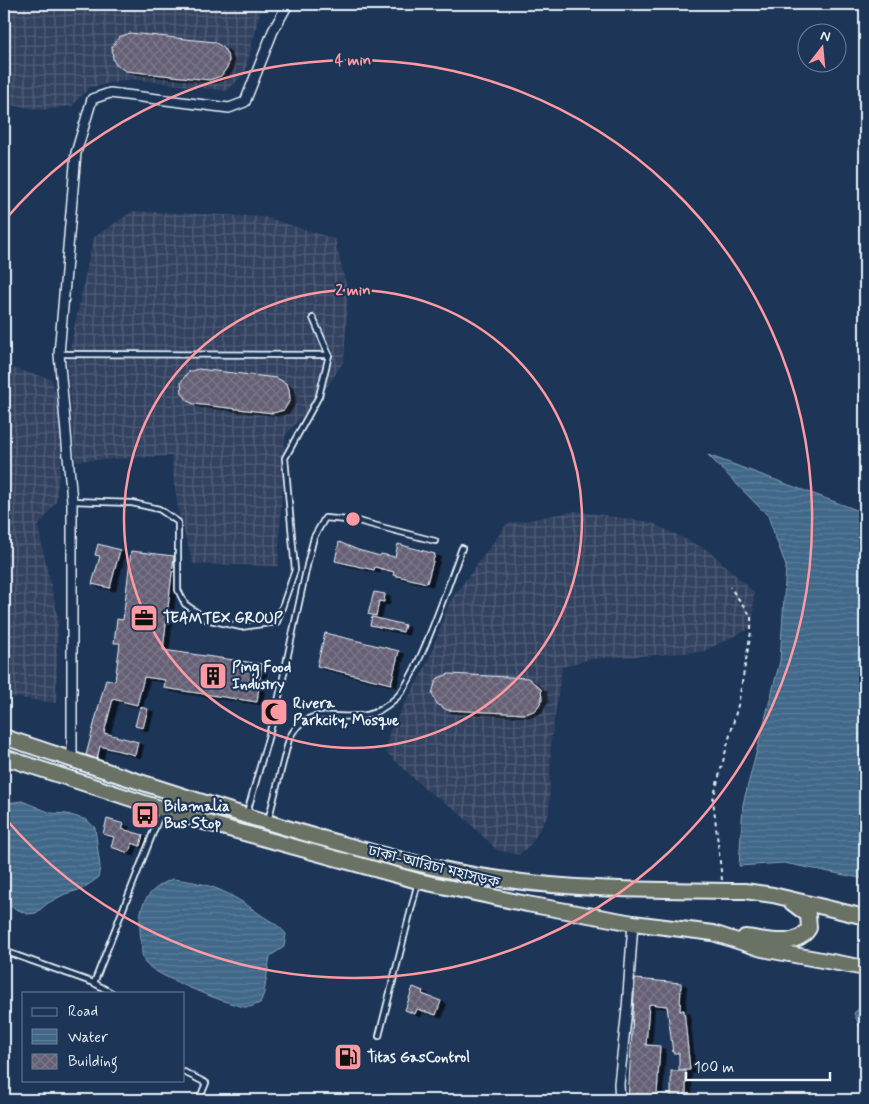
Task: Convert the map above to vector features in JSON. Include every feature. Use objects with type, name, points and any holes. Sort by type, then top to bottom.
[{"type":"highway","name":"ঢাকা-আরিচা মহাসড়ক","points":[[4,737],[246,817],[379,854],[500,879],[562,885],[722,890],[773,895],[865,917]]},
{"type":"highway","name":"ঢাকা-আরিচা মহাসড়ক","points":[[8,759],[163,809],[418,881],[510,901],[633,923],[713,933],[762,949],[865,968]]},
{"type":"highway","points":[[713,933],[784,941],[801,937],[809,928],[808,915],[797,905],[773,895]]},
{"type":"street","points":[[72,760],[72,501],[59,354],[76,153],[92,99],[110,93],[229,108],[245,102],[273,31],[288,4]]},
{"type":"street","points":[[620,1100],[619,1084],[633,923]]},
{"type":"lane","points":[[72,501],[132,503],[159,509],[178,522],[178,590],[185,604],[206,619],[232,625],[241,626],[277,622],[295,570],[288,513],[285,458],[320,396],[329,355],[313,318]]},
{"type":"lane","points":[[59,354],[329,355]]},
{"type":"lane","points":[[246,817],[277,706],[314,537],[326,518],[358,522],[435,541]]},
{"type":"lane","points":[[268,822],[289,739],[295,727],[314,717],[365,716],[379,711],[398,696],[409,679],[462,548]]},
{"type":"lane","points":[[4,773],[8,759]]},
{"type":"lane","points":[[94,983],[163,809]]},
{"type":"lane","points":[[379,1036],[418,881]]},
{"type":"lane","points":[[4,951],[94,983],[110,992]]},
{"type":"lane","points":[[185,1072],[206,1083],[198,1100]]},
{"type":"path","points":[[722,890],[713,799],[738,705],[751,632],[751,616],[730,587]]},
{"type":"shaded area","points":[[4,4],[262,4],[245,73],[227,91],[133,79],[90,87],[72,106],[42,110],[4,104]]},
{"type":"shaded area","points":[[133,211],[265,217],[335,239],[348,293],[344,361],[327,387],[285,436],[278,566],[193,564],[178,510],[171,456],[76,461],[67,363],[93,238]]},
{"type":"shaded area","points":[[4,366],[52,379],[64,434],[56,502],[38,527],[58,617],[56,703],[4,696]]},
{"type":"shaded area","points":[[575,511],[650,522],[708,550],[754,592],[753,627],[702,652],[590,659],[562,667],[551,741],[549,814],[531,844],[519,855],[497,850],[456,810],[426,790],[386,752],[389,732],[427,664],[450,601],[507,524]]},
{"type":"water","points":[[708,455],[865,513],[865,879],[784,863],[739,866],[743,804],[780,661],[786,566],[768,516]]},
{"type":"water","points":[[22,801],[51,813],[67,814],[87,820],[95,828],[100,867],[98,878],[82,889],[65,894],[48,903],[36,913],[27,914],[10,906],[2,866],[6,803]]},
{"type":"water","points":[[172,879],[198,883],[220,890],[274,923],[286,934],[284,947],[270,956],[264,993],[260,1003],[247,1007],[223,1001],[176,982],[145,963],[142,954],[140,929],[141,910],[144,902],[154,890]]},
{"type":"water","points":[[865,1003],[865,1100],[859,1100],[864,1038],[854,1013]]},
{"type":"building","points":[[130,33],[214,42],[224,48],[229,59],[228,66],[221,76],[210,80],[126,71],[116,65],[113,59],[112,47],[119,37]]},
{"type":"building","points":[[198,369],[277,378],[287,384],[290,400],[284,410],[273,413],[194,404],[189,402],[182,393],[181,382],[188,372]]},
{"type":"building","points":[[339,542],[380,556],[381,554],[395,557],[398,544],[435,554],[427,583],[393,575],[394,572],[375,567],[374,570],[335,561]]},
{"type":"building","points":[[98,544],[120,550],[110,588],[92,584],[100,556],[95,555]]},
{"type":"building","points":[[131,551],[174,556],[163,650],[262,664],[257,702],[164,688],[165,680],[144,677],[137,705],[113,699],[104,733],[138,742],[135,755],[100,746],[97,759],[86,755],[106,679],[115,681],[120,643],[114,643],[117,619],[123,620]]},
{"type":"building","points":[[374,592],[385,594],[384,602],[379,601],[376,616],[368,614]]},
{"type":"building","points":[[372,617],[405,625],[403,632],[370,625]]},
{"type":"building","points":[[325,633],[399,651],[391,684],[317,666]]},
{"type":"building","points":[[449,674],[528,678],[541,689],[542,700],[536,710],[526,714],[447,710],[437,704],[432,694],[438,678]]},
{"type":"building","points":[[140,707],[148,709],[143,728],[135,726]]},
{"type":"building","points":[[107,819],[124,824],[122,829],[143,835],[140,846],[132,843],[129,853],[111,847],[114,837],[103,834]]},
{"type":"building","points":[[635,979],[681,983],[680,1011],[684,1010],[690,1070],[679,1070],[679,1053],[673,1053],[667,1006],[649,1004],[646,1045],[660,1046],[657,1095],[636,1094],[636,1100],[628,1100]]},
{"type":"building","points":[[413,987],[423,991],[422,994],[441,1001],[436,1015],[417,1009],[415,1014],[405,1010]]},
{"type":"building","points":[[671,1071],[686,1071],[686,1100],[671,1100]]},
{"type":"place","name":"TEAMTEX GROUP","points":[[144,618]]},
{"type":"place","name":"Ping Food Industry","points":[[213,676]]},
{"type":"place","name":"Rivera Parkcity, Mosque","points":[[274,712]]},
{"type":"place","name":"Bilamalia Bus Stop","points":[[145,815]]},
{"type":"place","name":"Titas GasControl","points":[[348,1057]]}]
